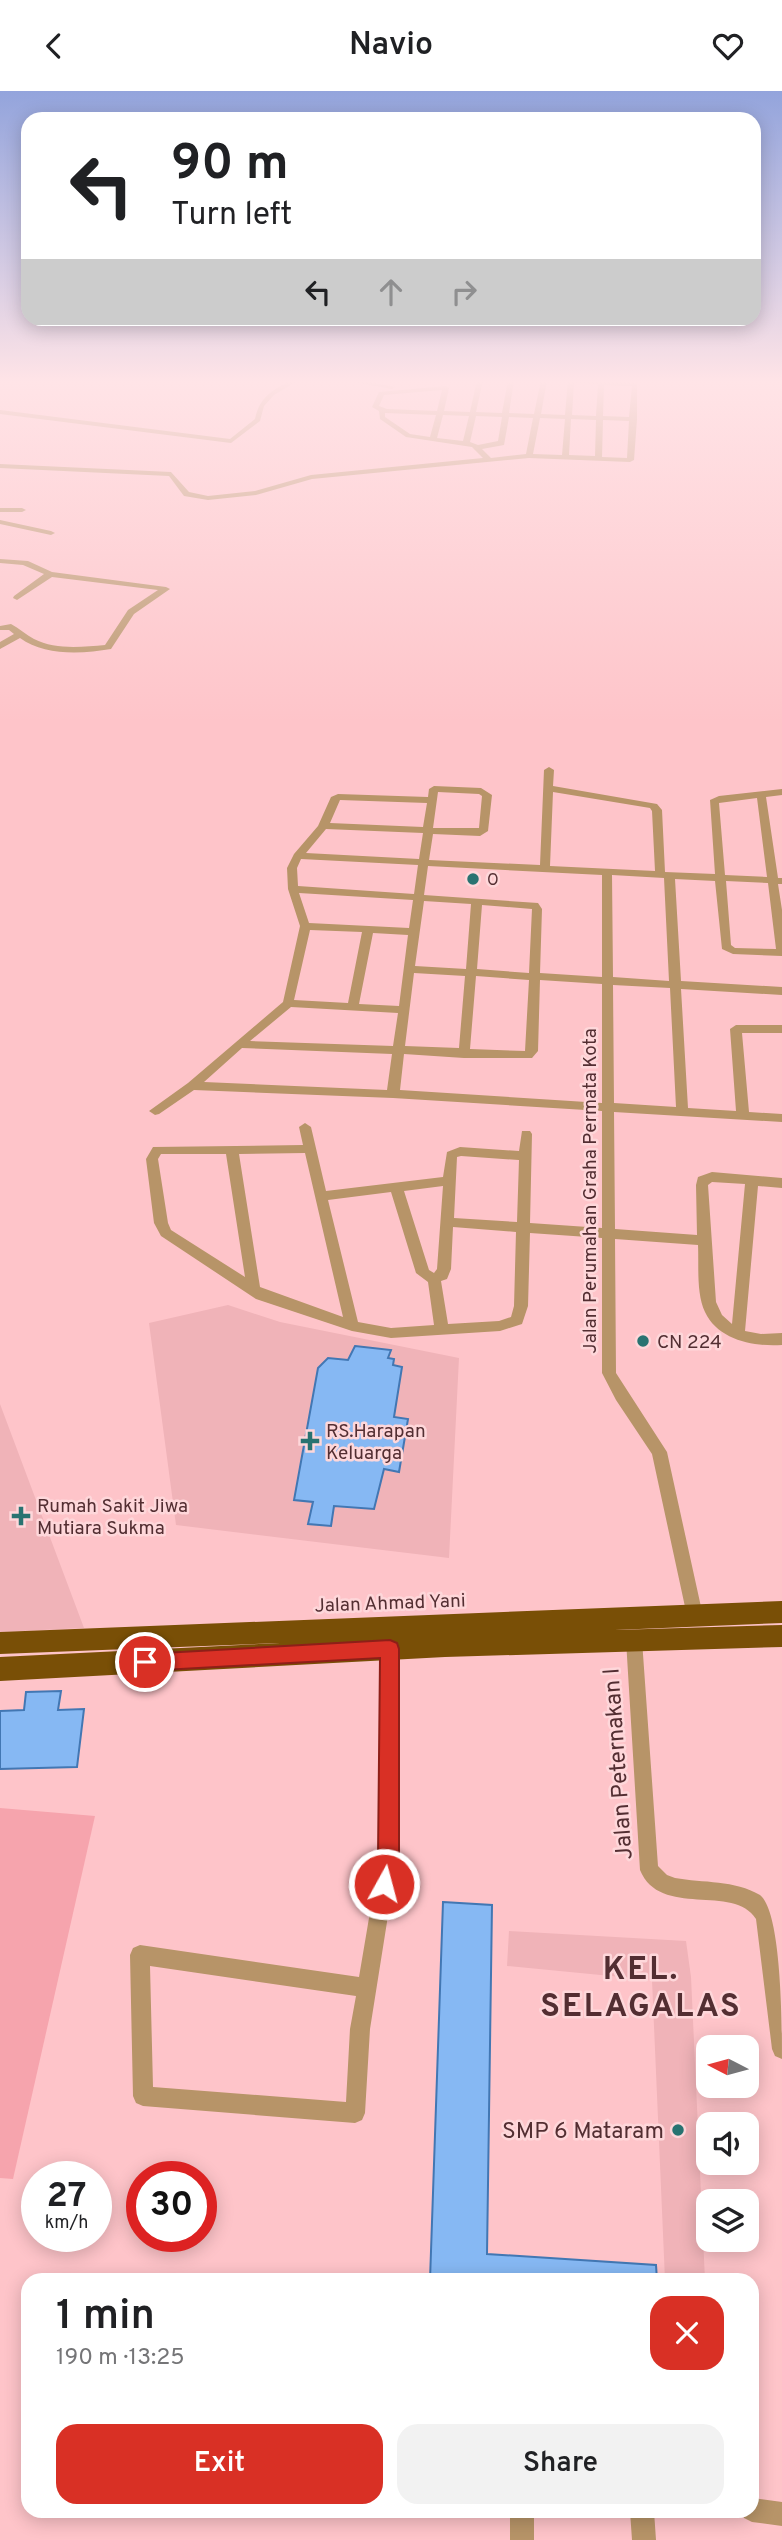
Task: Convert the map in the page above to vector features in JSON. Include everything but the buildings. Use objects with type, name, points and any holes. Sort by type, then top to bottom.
[{"type":"highway","name":"Jalan Ahmad Yani","points":[[443,1636],[695,1616],[777,1625]]},
{"type":"highway","points":[[0,1669],[390,1649],[412,1638],[443,1636],[634,1640],[777,1625]]},
{"type":"highway","name":"Jalan Ahmad Yani","points":[[0,1643],[412,1638]]},
{"type":"street","points":[[188,494],[199,498],[241,494]]},
{"type":"street","points":[[0,510],[22,509]]},
{"type":"street","points":[[0,522],[51,533]]},
{"type":"street","points":[[0,561],[25,563],[50,574],[166,589],[131,612],[108,647],[50,646],[29,641],[11,627],[3,628]]},
{"type":"street","points":[[17,598],[50,574]]},
{"type":"street","points":[[0,646],[20,634]]},
{"type":"street","points":[[545,869],[549,771]]},
{"type":"street","points":[[324,825],[428,830],[482,832],[487,795],[481,791],[434,789],[432,800],[428,830],[424,863],[414,932],[410,969],[398,1051],[393,1094]]},
{"type":"street","points":[[548,789],[653,806],[657,810],[675,985],[682,1112]]},
{"type":"street","points":[[761,794],[777,881],[782,952],[733,951],[726,947],[715,802],[719,799],[761,794],[782,792]]},
{"type":"street","points":[[155,1111],[192,1086],[288,1003],[305,926],[290,875],[298,856],[324,825],[334,799],[432,800]]},
{"type":"street","points":[[298,856],[777,881]]},
{"type":"street","name":"Jalan Perumahan Graha Permata Kota","points":[[607,872],[610,1379],[655,1443],[664,1467],[695,1616]]},
{"type":"street","points":[[239,1044],[523,1057],[532,1051],[536,907],[530,904],[293,890]]},
{"type":"street","points":[[464,1054],[477,901]]},
{"type":"street","points":[[305,926],[414,932]]},
{"type":"street","points":[[353,1007],[368,930]]},
{"type":"street","points":[[410,969],[782,991]]},
{"type":"street","points":[[288,1003],[404,1010]]},
{"type":"street","points":[[743,1116],[736,1029],[782,1029]]},
{"type":"street","points":[[192,1086],[393,1094],[782,1118]]},
{"type":"street","points":[[305,1126],[352,1326]]},
{"type":"street","points":[[309,1149],[157,1150],[152,1159],[160,1223],[171,1236],[261,1295],[352,1326],[391,1333],[442,1331],[500,1326],[517,1320],[521,1306],[526,1134]]},
{"type":"street","points":[[232,1151],[253,1288]]},
{"type":"street","points":[[435,1279],[442,1275],[444,1269],[448,1222],[447,1181],[449,1159],[454,1152],[525,1156]]},
{"type":"street","points":[[782,1182],[717,1177],[704,1180],[709,1304],[725,1326],[738,1333],[756,1340],[782,1339]]},
{"type":"street","points":[[738,1333],[752,1179]]},
{"type":"street","points":[[321,1196],[447,1181]]},
{"type":"street","points":[[396,1186],[421,1269],[435,1279]]},
{"type":"street","points":[[448,1222],[706,1241]]},
{"type":"street","points":[[435,1279],[442,1331]]},
{"type":"street","name":"Jalan Peternakan I","points":[[634,1640],[649,1870],[654,1878],[666,1886],[746,1897],[761,1907],[765,1916],[782,2049]]},
{"type":"street","points":[[367,1988],[140,1955],[143,2096],[355,2113],[360,2029],[367,1988],[388,1859],[390,1649]]},
{"type":"street","points":[[759,2511],[782,2515]]},
{"type":"street","points":[[522,2518],[522,2540]]},
{"type":"street","points":[[642,2518],[644,2540]]},
{"type":"shaded area","name":"RS.Harapan Keluarga","points":[[228,1305],[280,1322],[459,1358],[449,1558],[176,1525],[149,1323]]},
{"type":"shaded area","name":"Rumah Sakit Jiwa Mutiara Sukma","points":[[0,1404],[84,1628],[0,1632]]},
{"type":"shaded area","points":[[0,1808],[95,1816],[13,2179],[0,2178]]},
{"type":"shaded area","name":"SMP 6 Mataram","points":[[509,1931],[686,1941],[691,1977],[697,2112],[696,2175],[700,2175],[701,2189],[696,2189],[696,2252],[704,2252],[705,2273],[665,2273],[652,1980],[507,1966]]},
{"type":"place","name":"O","points":[[473,879]]},
{"type":"place","name":"CN 224","points":[[643,1341]]},
{"type":"place","name":"RS.Harapan Keluarga","points":[[310,1441]]},
{"type":"place","name":"Rumah Sakit Jiwa Mutiara Sukma","points":[[21,1516]]},
{"type":"place","name":"SMP 6 Mataram","points":[[678,2130]]},
{"type":"district","name":"KEL. SELAGALAS","points":[[641,1986]]},
{"type":"route","points":[[145,1662],[390,1649],[388,1859],[384,1884]]}]
